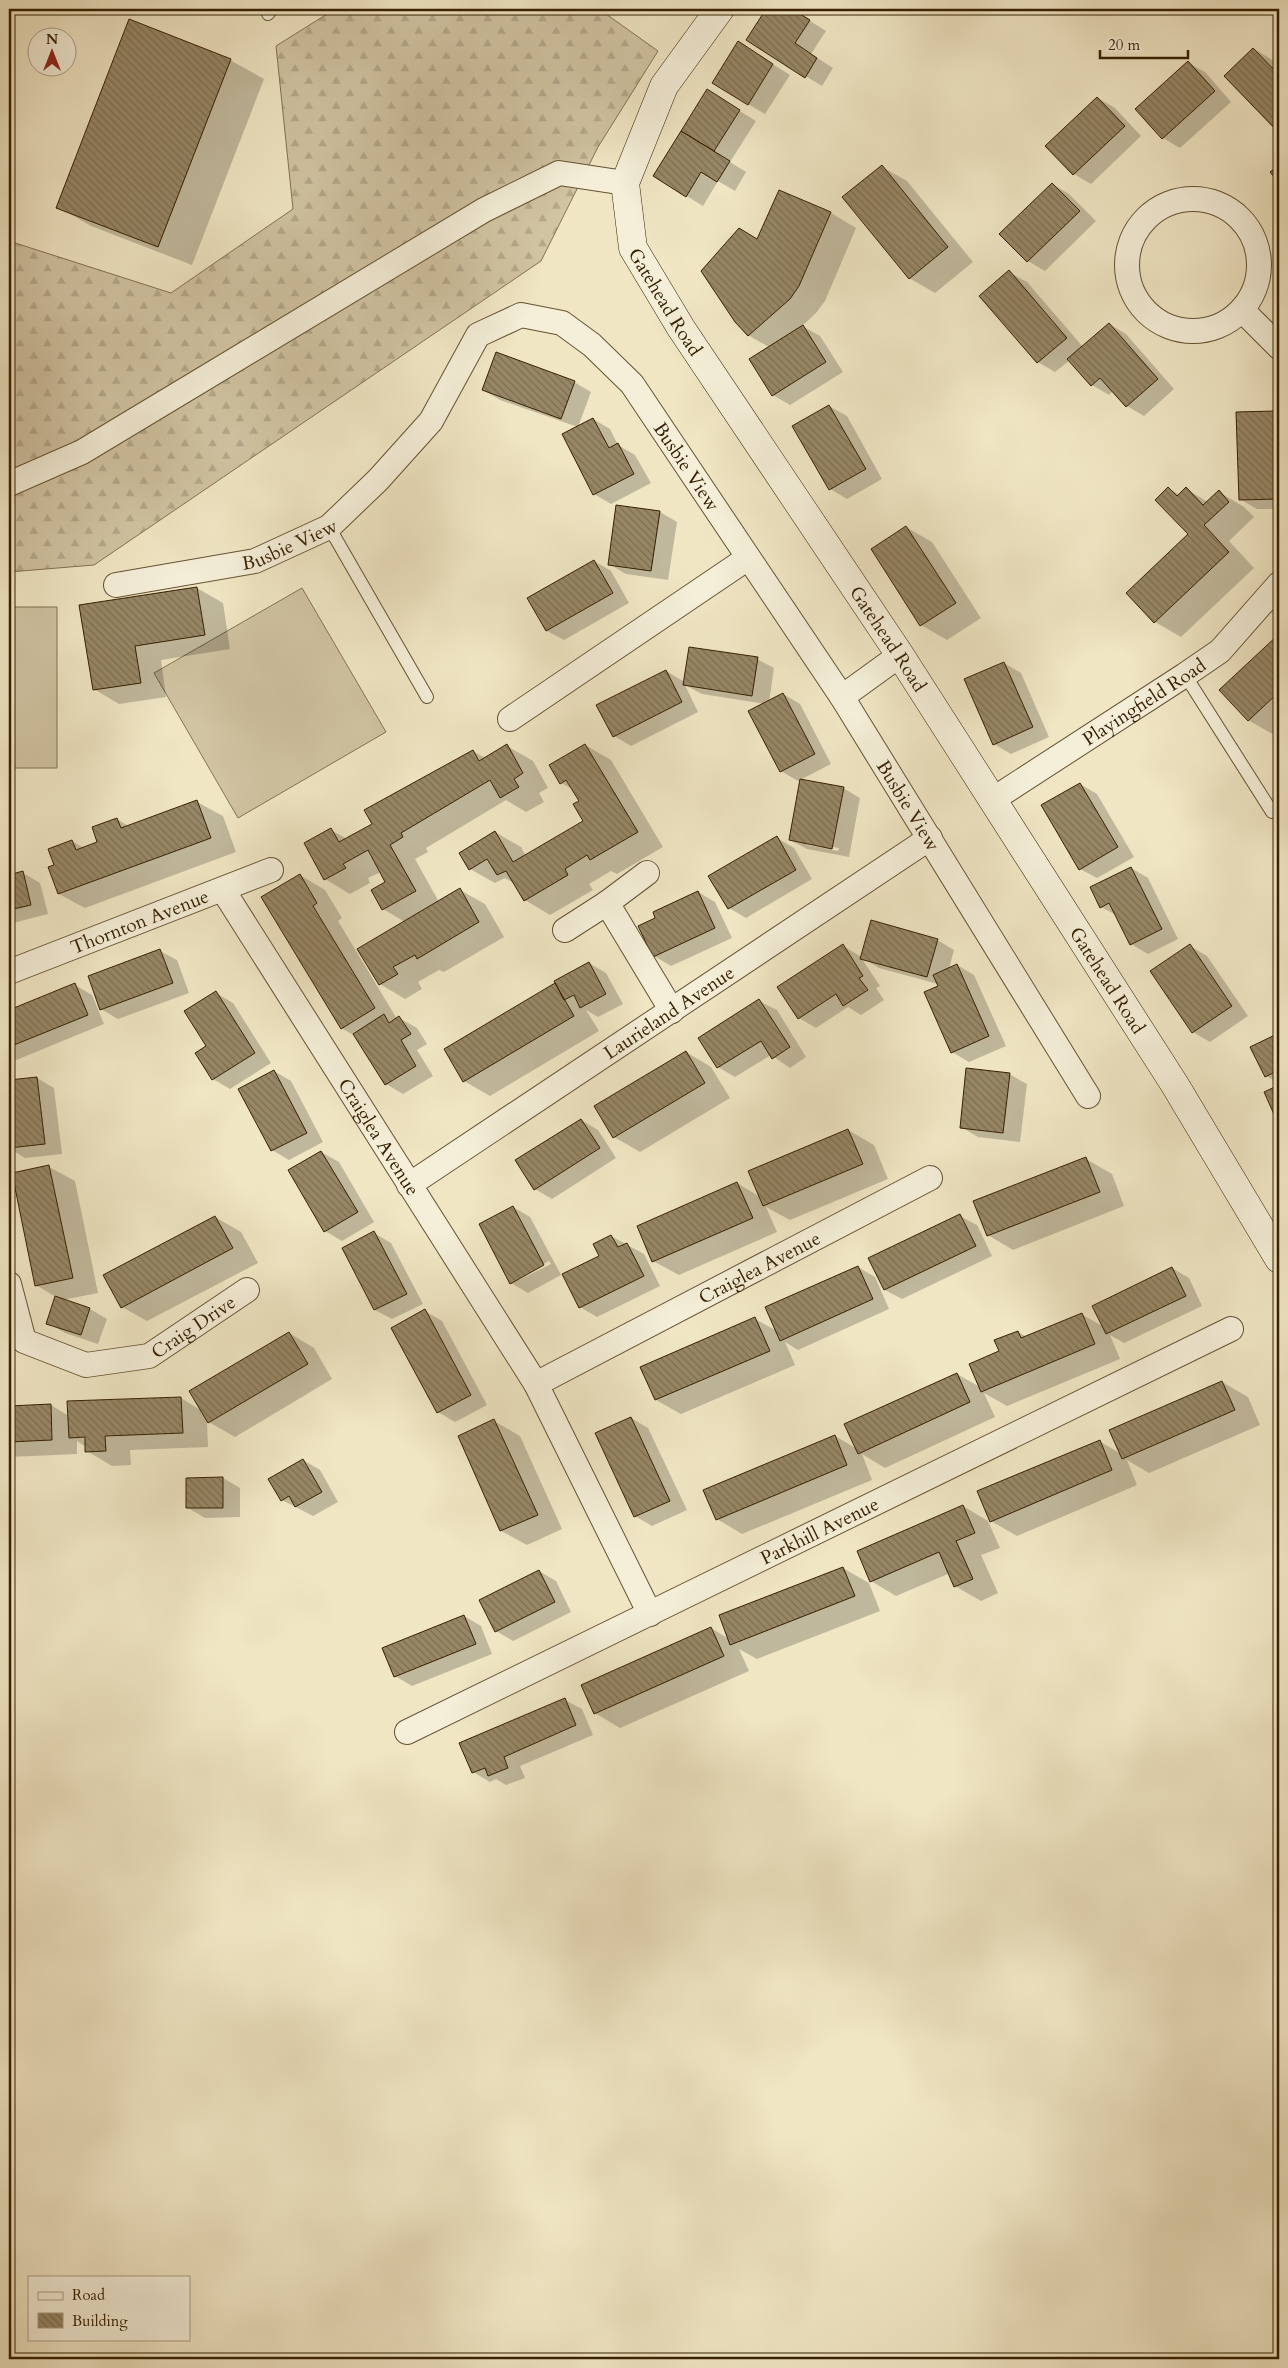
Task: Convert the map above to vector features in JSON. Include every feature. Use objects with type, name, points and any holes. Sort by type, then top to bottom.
[{"type":"main road","name":"Gatehead Road","points":[[720,9],[664,86],[625,183],[633,248],[681,328],[900,655],[1175,1085],[1279,1259]]},
{"type":"street","points":[[9,484],[82,452],[484,210],[550,177],[559,173],[625,183]]},
{"type":"street","points":[[1186,199],[1209,200],[1223,206],[1242,219],[1253,236],[1260,258],[1258,280],[1242,310],[1223,324],[1201,331],[1187,331],[1165,325],[1140,304],[1129,284],[1127,261],[1129,246],[1140,225],[1164,206],[1186,199]]},
{"type":"street","points":[[1242,310],[1279,347]]},
{"type":"street","name":"Busbie View","points":[[116,585],[255,561],[329,527],[378,480],[431,421],[478,335],[522,315],[562,323],[592,344],[632,384],[842,698],[1088,1096]]},
{"type":"street","points":[[510,719],[748,558]]},
{"type":"street","name":"Playingfield Road","points":[[992,800],[1185,676],[1220,650],[1279,584]]},
{"type":"street","points":[[842,698],[900,655]]},
{"type":"street","name":"Laurieland Avenue","points":[[409,1185],[930,838]]},
{"type":"street","name":"Thornton Avenue","points":[[9,972],[223,890],[270,870]]},
{"type":"street","points":[[565,930],[607,903],[647,873]]},
{"type":"street","name":"Craiglea Avenue","points":[[223,890],[536,1384],[650,1614]]},
{"type":"street","points":[[607,903],[672,1011]]},
{"type":"street","name":"Craiglea Avenue","points":[[536,1384],[930,1178]]},
{"type":"street","name":"Craig Drive","points":[[9,1284],[16,1346],[86,1365],[148,1356],[247,1290]]},
{"type":"street","name":"Parkhill Avenue","points":[[407,1732],[1231,1329]]},
{"type":"lane","points":[[329,527],[427,697]]},
{"type":"lane","points":[[1185,676],[1272,812]]},
{"type":"green space","points":[[335,9],[599,9],[658,51],[598,147],[541,261],[94,565],[9,572],[9,241],[171,293],[293,209],[276,46]]},
{"type":"green space","points":[[302,588],[386,732],[238,818],[154,673]]},
{"type":"green space","points":[[9,607],[57,607],[57,768],[9,768]]},
{"type":"building","points":[[766,9],[792,9],[810,20],[795,43],[817,58],[805,78],[746,40]]},
{"type":"building","points":[[129,19],[231,59],[158,247],[56,208]]},
{"type":"building","points":[[738,41],[773,64],[748,105],[712,83]]},
{"type":"building","points":[[1253,48],[1279,75],[1279,133],[1224,76]]},
{"type":"building","points":[[1188,61],[1215,91],[1162,139],[1135,109]]},
{"type":"building","points":[[707,89],[740,110],[714,151],[681,131]]},
{"type":"building","points":[[1097,97],[1125,126],[1073,175],[1045,146]]},
{"type":"building","points":[[681,131],[730,161],[717,182],[701,172],[686,197],[653,176]]},
{"type":"building","points":[[882,165],[948,247],[909,279],[842,197]]},
{"type":"building","points":[[1279,165],[1279,183],[1270,172]]},
{"type":"building","points":[[1052,183],[1080,211],[1027,262],[999,234]]},
{"type":"building","points":[[779,190],[831,212],[799,286],[790,299],[748,336],[735,322],[701,271],[739,228],[757,239]]},
{"type":"building","points":[[1009,270],[1067,338],[1037,363],[979,296]]},
{"type":"building","points":[[1109,323],[1158,379],[1126,407],[1100,378],[1091,386],[1067,359]]},
{"type":"building","points":[[803,325],[826,362],[772,396],[749,359]]},
{"type":"building","points":[[496,352],[575,381],[561,419],[482,390]]},
{"type":"building","points":[[829,405],[866,469],[829,490],[792,426]]},
{"type":"building","points":[[1276,411],[1279,499],[1239,500],[1236,412]]},
{"type":"building","points":[[593,418],[609,448],[618,443],[634,474],[593,495],[562,434]]},
{"type":"building","points":[[1168,487],[1177,496],[1186,487],[1203,505],[1219,490],[1229,502],[1204,525],[1229,552],[1154,623],[1126,593],[1188,534],[1155,500]]},
{"type":"building","points":[[616,505],[660,511],[651,571],[608,565]]},
{"type":"building","points":[[906,526],[956,603],[920,626],[871,549]]},
{"type":"building","points":[[594,560],[613,593],[546,631],[527,598]]},
{"type":"building","points":[[197,587],[205,635],[135,646],[141,683],[93,690],[79,605]]},
{"type":"building","points":[[1279,634],[1279,692],[1248,721],[1219,690]]},
{"type":"building","points":[[689,647],[758,657],[752,696],[683,685]]},
{"type":"building","points":[[1004,662],[1033,727],[993,745],[964,679]]},
{"type":"building","points":[[666,670],[682,702],[613,737],[596,705]]},
{"type":"building","points":[[783,693],[815,754],[780,772],[748,711]]},
{"type":"building","points":[[507,744],[523,773],[514,779],[519,787],[500,798],[490,780],[401,833],[403,837],[390,845],[416,891],[382,910],[371,890],[385,882],[368,850],[343,864],[346,868],[324,880],[304,843],[331,828],[339,842],[372,824],[364,810],[473,750],[479,761]]},
{"type":"building","points":[[585,744],[638,832],[590,860],[587,855],[565,869],[568,875],[524,901],[506,871],[497,875],[487,859],[469,870],[459,853],[495,831],[513,862],[583,821],[573,804],[579,801],[566,780],[560,784],[549,765]]},
{"type":"building","points":[[800,779],[844,787],[832,849],[789,840]]},
{"type":"building","points":[[1080,783],[1118,847],[1079,870],[1041,805]]},
{"type":"building","points":[[197,800],[211,838],[58,894],[48,867],[54,865],[48,849],[72,840],[76,850],[97,842],[92,827],[117,818],[121,828]]},
{"type":"building","points":[[777,836],[796,870],[728,909],[708,876]]},
{"type":"building","points":[[1131,867],[1162,929],[1130,945],[1109,903],[1100,908],[1090,887]]},
{"type":"building","points":[[23,871],[31,905],[9,910],[9,875]]},
{"type":"building","points":[[300,874],[317,903],[313,906],[375,1008],[341,1029],[261,897]]},
{"type":"building","points":[[460,888],[479,922],[417,959],[415,955],[393,967],[398,974],[379,985],[357,949]]},
{"type":"building","points":[[698,891],[715,928],[653,957],[638,926],[655,918],[653,912]]},
{"type":"building","points":[[871,920],[938,939],[927,977],[860,959]]},
{"type":"building","points":[[843,944],[863,976],[859,978],[868,990],[843,1006],[836,994],[798,1019],[777,987]]},
{"type":"building","points":[[1190,944],[1232,1006],[1192,1033],[1150,971]]},
{"type":"building","points":[[160,949],[173,983],[100,1010],[88,976]]},
{"type":"building","points":[[589,962],[606,994],[580,1008],[574,995],[564,1000],[554,981]]},
{"type":"building","points":[[957,964],[989,1036],[951,1053],[924,992],[938,986],[933,975]]},
{"type":"building","points":[[75,983],[88,1015],[9,1047],[9,1010]]},
{"type":"building","points":[[555,983],[574,1016],[463,1082],[444,1049]]},
{"type":"building","points":[[216,991],[255,1053],[212,1080],[195,1053],[206,1046],[184,1011]]},
{"type":"building","points":[[759,999],[790,1047],[772,1059],[761,1041],[717,1068],[698,1038]]},
{"type":"building","points":[[384,1014],[389,1023],[399,1016],[411,1034],[401,1040],[416,1066],[385,1085],[353,1034]]},
{"type":"building","points":[[1279,1033],[1279,1070],[1265,1077],[1250,1047]]},
{"type":"building","points":[[686,1051],[705,1083],[613,1138],[594,1106]]},
{"type":"building","points":[[966,1068],[1010,1073],[1003,1133],[960,1128]]},
{"type":"building","points":[[274,1070],[307,1133],[271,1151],[238,1089]]},
{"type":"building","points":[[37,1077],[45,1144],[9,1148],[9,1080]]},
{"type":"building","points":[[1279,1085],[1279,1120],[1277,1121],[1264,1092]]},
{"type":"building","points":[[581,1119],[600,1148],[534,1190],[515,1160]]},
{"type":"building","points":[[848,1129],[863,1164],[763,1206],[748,1171]]},
{"type":"building","points":[[321,1151],[358,1212],[324,1232],[288,1170]]},
{"type":"building","points":[[1086,1157],[1100,1192],[987,1236],[973,1201]]},
{"type":"building","points":[[49,1165],[73,1278],[35,1286],[12,1173]]},
{"type":"building","points":[[737,1182],[753,1218],[652,1262],[637,1226]]},
{"type":"building","points":[[513,1206],[544,1265],[510,1284],[479,1224]]},
{"type":"building","points":[[960,1214],[976,1246],[884,1290],[868,1258]]},
{"type":"building","points":[[215,1216],[233,1248],[121,1308],[103,1275]]},
{"type":"building","points":[[374,1231],[407,1294],[374,1310],[342,1248]]},
{"type":"building","points":[[611,1235],[618,1247],[627,1243],[644,1276],[579,1308],[562,1274],[599,1256],[593,1244]]},
{"type":"building","points":[[858,1266],[873,1299],[780,1341],[765,1307]]},
{"type":"building","points":[[1172,1267],[1186,1296],[1106,1334],[1092,1306]]},
{"type":"building","points":[[55,1296],[90,1308],[81,1335],[46,1324]]},
{"type":"building","points":[[425,1309],[471,1395],[437,1413],[391,1328]]},
{"type":"building","points":[[1082,1313],[1095,1344],[981,1392],[969,1364],[999,1351],[994,1340],[1018,1331],[1021,1338]]},
{"type":"building","points":[[755,1317],[770,1351],[655,1400],[640,1367]]},
{"type":"building","points":[[289,1332],[308,1364],[208,1423],[189,1391]]},
{"type":"building","points":[[957,1373],[970,1402],[858,1454],[844,1424]]},
{"type":"building","points":[[1222,1381],[1235,1410],[1122,1459],[1109,1430]]},
{"type":"building","points":[[181,1397],[183,1433],[105,1436],[106,1451],[85,1452],[85,1437],[69,1438],[67,1401]]},
{"type":"building","points":[[51,1404],[52,1440],[9,1442],[9,1406]]},
{"type":"building","points":[[631,1417],[670,1501],[634,1517],[595,1433]]},
{"type":"building","points":[[494,1419],[538,1515],[500,1531],[458,1436]]},
{"type":"building","points":[[835,1435],[847,1465],[716,1520],[703,1490]]},
{"type":"building","points":[[1100,1440],[1112,1470],[990,1522],[977,1491]]},
{"type":"building","points":[[303,1459],[322,1492],[295,1507],[289,1496],[281,1501],[268,1479]]},
{"type":"building","points":[[223,1477],[223,1508],[186,1508],[186,1478]]},
{"type":"building","points":[[963,1505],[975,1533],[956,1541],[973,1579],[954,1587],[939,1552],[870,1582],[857,1551]]},
{"type":"building","points":[[843,1567],[855,1596],[730,1645],[719,1615]]},
{"type":"building","points":[[539,1570],[555,1602],[495,1632],[479,1600]]},
{"type":"building","points":[[464,1615],[476,1644],[394,1677],[382,1648]]},
{"type":"building","points":[[711,1627],[724,1656],[594,1714],[581,1685]]},
{"type":"building","points":[[565,1698],[576,1725],[504,1757],[508,1768],[488,1776],[485,1768],[472,1773],[459,1743]]}]
